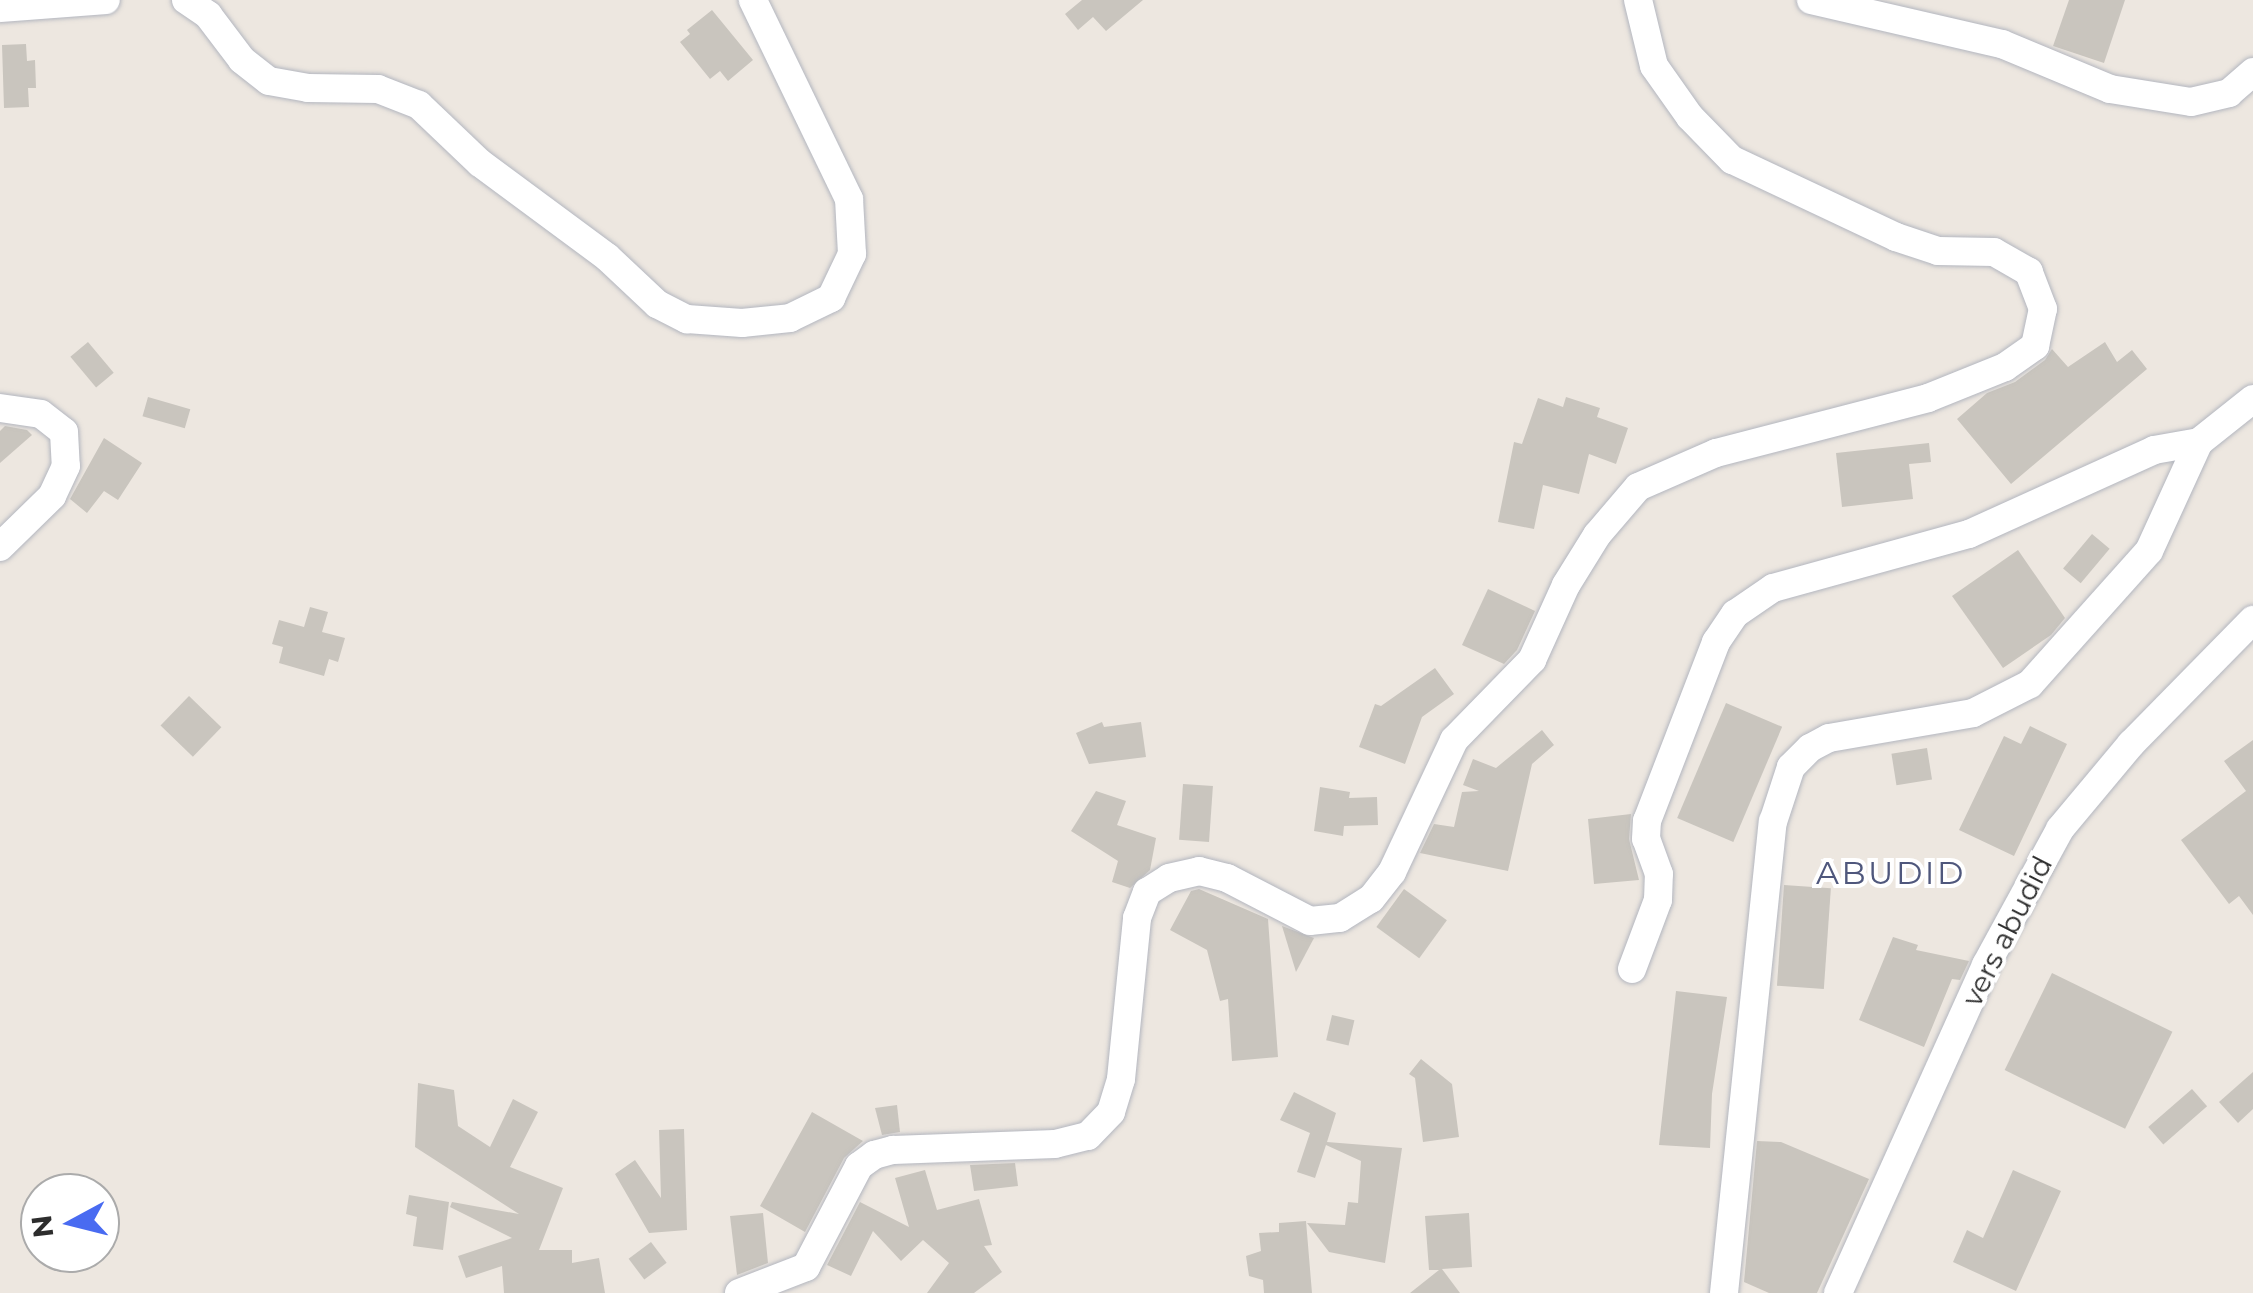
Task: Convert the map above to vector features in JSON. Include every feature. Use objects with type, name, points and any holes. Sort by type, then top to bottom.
[{"type":"street","points":[[0,8],[106,0]]},
{"type":"street","points":[[186,0],[208,15],[242,60],[269,80],[308,88],[378,89],[419,105],[480,162],[607,257],[657,304],[687,319],[742,323],[790,318],[831,298],[852,254],[849,199],[752,0]]},
{"type":"street","points":[[740,1293],[806,1267],[858,1166],[874,1155],[893,1150],[1055,1144],[1088,1136],[1111,1112],[1121,1079],[1137,918],[1147,892],[1169,878],[1198,871],[1227,878],[1310,921],[1340,918],[1371,900],[1392,872],[1454,740],[1532,660],[1566,584],[1597,535],[1638,487],[1716,453],[1928,398],[2006,368],[2035,346],[2043,309],[2029,272],[1994,252],[1938,251],[1896,237],[1732,160],[1690,117],[1654,66],[1638,0]]},
{"type":"street","points":[[1811,0],[2002,44],[2110,89],[2159,97],[2191,102],[2229,92],[2253,72]]},
{"type":"street","points":[[1724,1293],[1773,822],[1792,767],[1810,748],[1829,738],[1973,713],[2030,684],[2149,551],[2199,442],[2253,399]]},
{"type":"street","points":[[0,408],[41,414],[64,432],[66,466],[52,496],[0,547]]},
{"type":"street","points":[[1632,969],[1658,900],[1658,874],[1646,839],[1647,821],[1716,642],[1735,614],[1773,588],[1969,534],[2154,450],[2199,442]]},
{"type":"street","name":"vers abudid","points":[[1838,1293],[1986,965],[2060,829],[2131,744],[2253,620]]},
{"type":"building","points":[[1082,0],[1143,0],[1106,31],[1093,17],[1078,30],[1065,14]]},
{"type":"building","points":[[2069,0],[2125,0],[2104,63],[2053,46]]},
{"type":"building","points":[[712,10],[753,60],[728,81],[720,71],[710,79],[680,42],[690,34],[687,30]]},
{"type":"building","points":[[26,44],[27,61],[35,60],[36,88],[28,88],[29,107],[4,108],[2,45]]},
{"type":"building","points":[[88,342],[114,373],[96,387],[70,357]]},
{"type":"building","points":[[2105,342],[2117,362],[2132,350],[2147,369],[2011,484],[1957,419],[1987,393],[2015,382],[2045,360],[2052,349],[2068,367]]},
{"type":"building","points":[[148,397],[190,409],[185,428],[142,416]]},
{"type":"building","points":[[1566,397],[1600,408],[1597,417],[1628,428],[1616,464],[1589,454],[1579,494],[1543,485],[1534,529],[1498,522],[1514,442],[1522,444],[1538,398],[1563,407]]},
{"type":"building","points":[[5,426],[27,430],[32,435],[0,463],[0,431]]},
{"type":"building","points":[[104,438],[142,463],[118,500],[104,491],[87,513],[70,499]]},
{"type":"building","points":[[1929,443],[1931,462],[1909,464],[1913,499],[1842,507],[1836,453]]},
{"type":"building","points":[[2092,534],[2110,549],[2081,583],[2063,568]]},
{"type":"building","points":[[2018,550],[2065,618],[2051,635],[2003,668],[1952,596]]},
{"type":"building","points":[[1488,589],[1535,611],[1517,650],[1504,664],[1462,645]]},
{"type":"building","points":[[310,607],[328,612],[322,632],[345,638],[338,662],[329,659],[324,676],[279,663],[283,647],[272,644],[279,620],[304,627]]},
{"type":"building","points":[[1435,668],[1454,694],[1422,717],[1405,764],[1359,747],[1375,704],[1381,706]]},
{"type":"building","points":[[189,696],[221,727],[193,757],[161,725]]},
{"type":"building","points":[[1726,703],[1782,727],[1733,842],[1677,818]]},
{"type":"building","points":[[1102,722],[1104,727],[1141,722],[1146,757],[1089,764],[1076,733]]},
{"type":"building","points":[[2030,726],[2067,744],[2014,856],[1959,830],[2004,736],[2021,744]]},
{"type":"building","points":[[1542,730],[1554,745],[1532,764],[1508,871],[1420,853],[1434,824],[1454,827],[1462,792],[1479,791],[1463,785],[1473,759],[1496,768]]},
{"type":"building","points":[[2253,740],[2253,915],[2239,896],[2229,904],[2181,840],[2246,791],[2224,761]]},
{"type":"building","points":[[1927,748],[1932,780],[1896,785],[1891,754]]},
{"type":"building","points":[[1183,784],[1213,786],[1209,842],[1179,840]]},
{"type":"building","points":[[1320,787],[1350,792],[1349,798],[1377,797],[1378,825],[1344,826],[1343,836],[1314,831]]},
{"type":"building","points":[[1096,791],[1126,801],[1117,825],[1156,838],[1150,870],[1130,888],[1112,882],[1118,861],[1071,831]]},
{"type":"building","points":[[1631,814],[1629,839],[1639,880],[1594,884],[1588,819]]},
{"type":"building","points":[[1784,885],[1831,888],[1824,989],[1777,986]]},
{"type":"building","points":[[1199,889],[1268,919],[1278,1057],[1232,1061],[1228,999],[1220,1001],[1207,950],[1170,930],[1191,891]]},
{"type":"building","points":[[1404,889],[1447,920],[1419,958],[1376,927]]},
{"type":"building","points":[[1282,926],[1314,938],[1296,972]]},
{"type":"building","points":[[1893,937],[1918,945],[1916,950],[1969,961],[1960,980],[1952,979],[1924,1047],[1859,1020]]},
{"type":"building","points":[[2052,973],[2172,1032],[2125,1129],[2005,1070]]},
{"type":"building","points":[[1676,991],[1727,997],[1712,1094],[1710,1148],[1659,1145]]},
{"type":"building","points":[[1332,1015],[1354,1020],[1349,1046],[1326,1040]]},
{"type":"building","points":[[1421,1059],[1452,1084],[1459,1137],[1423,1142],[1415,1078],[1409,1074]]},
{"type":"building","points":[[2253,1072],[2253,1109],[2238,1123],[2219,1102]]},
{"type":"building","points":[[418,1083],[454,1090],[458,1126],[490,1147],[513,1099],[538,1112],[510,1167],[563,1188],[539,1250],[572,1250],[572,1263],[599,1258],[605,1293],[504,1293],[502,1266],[466,1278],[458,1256],[512,1238],[450,1207],[452,1202],[519,1214],[415,1147]]},
{"type":"building","points":[[2192,1089],[2207,1106],[2163,1144],[2148,1127]]},
{"type":"building","points":[[1294,1092],[1336,1113],[1327,1142],[1402,1148],[1385,1263],[1329,1252],[1307,1223],[1345,1225],[1348,1202],[1358,1203],[1361,1161],[1326,1145],[1315,1178],[1297,1172],[1310,1133],[1280,1120]]},
{"type":"building","points":[[897,1105],[900,1132],[882,1135],[875,1108]]},
{"type":"building","points":[[812,1112],[863,1141],[844,1158],[805,1232],[760,1206]]},
{"type":"building","points":[[684,1129],[687,1230],[649,1233],[615,1174],[635,1160],[661,1198],[659,1130]]},
{"type":"building","points":[[1757,1141],[1781,1142],[1869,1179],[1817,1293],[1769,1293],[1744,1282]]},
{"type":"building","points":[[1015,1163],[1018,1186],[974,1191],[970,1165]]},
{"type":"building","points":[[925,1170],[937,1210],[979,1199],[992,1245],[984,1246],[1002,1272],[974,1293],[927,1293],[949,1263],[923,1240],[901,1261],[873,1231],[851,1276],[827,1265],[860,1202],[909,1227],[895,1178]]},
{"type":"building","points":[[2013,1170],[2061,1191],[2016,1291],[1953,1262],[1967,1230],[1983,1238]]},
{"type":"building","points":[[409,1195],[449,1202],[443,1250],[413,1246],[417,1217],[406,1214]]},
{"type":"building","points":[[763,1213],[768,1263],[737,1275],[730,1216]]},
{"type":"building","points":[[1469,1213],[1472,1267],[1442,1269],[1460,1293],[1410,1293],[1439,1270],[1429,1270],[1425,1216]]},
{"type":"building","points":[[1306,1221],[1312,1293],[1264,1293],[1263,1280],[1249,1276],[1246,1256],[1261,1251],[1259,1233],[1279,1232],[1279,1223]]},
{"type":"building","points":[[651,1242],[667,1263],[644,1280],[629,1259]]},
{"type":"district","name":"ABUDID","points":[[1891,873]]}]
